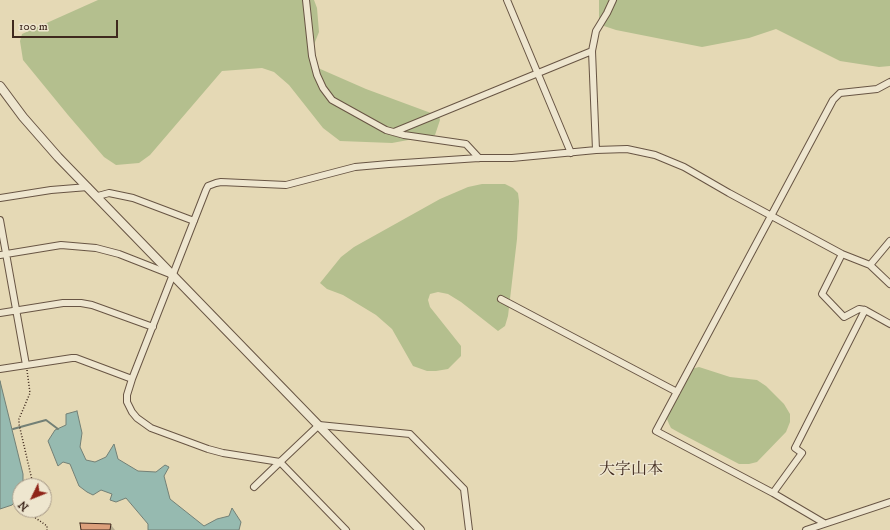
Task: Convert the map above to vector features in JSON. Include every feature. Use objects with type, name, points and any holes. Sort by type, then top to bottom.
[{"type":"street","points":[[306,0],[312,56],[323,88],[332,100],[386,130],[404,135],[466,144],[479,158]]},
{"type":"street","points":[[507,0],[572,153]]},
{"type":"street","points":[[596,150],[592,51],[596,31],[613,0]]},
{"type":"street","points":[[394,132],[592,51]]},
{"type":"street","points":[[824,523],[773,493],[656,431],[833,100],[840,93],[877,88],[890,82]]},
{"type":"street","points":[[0,86],[38,134],[88,187],[420,530]]},
{"type":"street","points":[[346,530],[280,462],[208,449],[151,428],[137,418],[129,408],[127,395],[132,379],[208,186],[221,182],[286,185],[355,168],[390,164],[479,158],[512,158],[596,150],[627,149],[655,155],[684,167],[842,254],[870,265],[890,284]]},
{"type":"street","points":[[0,198],[51,190],[88,187]]},
{"type":"street","points":[[98,196],[109,192],[133,198],[194,221]]},
{"type":"street","points":[[0,220],[3,254],[16,310],[26,365]]},
{"type":"street","points":[[870,265],[890,241]]},
{"type":"street","points":[[3,254],[61,245],[96,248],[120,254],[173,275]]},
{"type":"street","points":[[842,254],[822,294],[844,317],[858,309],[865,310],[890,324]]},
{"type":"street","points":[[501,300],[677,392]]},
{"type":"street","points":[[0,313],[63,303],[81,303],[92,305],[153,327]]},
{"type":"street","points":[[773,493],[802,453],[795,448],[865,310]]},
{"type":"street","points":[[0,369],[67,358],[76,358],[132,379]]},
{"type":"street","points":[[254,487],[319,426],[410,434],[464,489],[469,530]]},
{"type":"street","points":[[806,530],[890,502]]},
{"type":"path","points":[[26,365],[30,393],[19,419],[19,424],[32,478]]},
{"type":"path","points":[[36,518],[47,526],[47,530]]},
{"type":"green space","points":[[98,0],[314,0],[317,8],[319,32],[313,47],[311,58],[318,68],[366,89],[439,116],[440,120],[435,135],[392,143],[340,141],[323,128],[289,85],[274,72],[262,68],[222,71],[150,155],[139,163],[116,165],[104,157],[23,60],[20,41],[22,34]]},
{"type":"green space","points":[[599,0],[890,0],[890,66],[879,67],[840,61],[776,29],[749,38],[702,47],[616,30],[604,26],[599,21]]},
{"type":"green space","points":[[482,184],[505,184],[513,188],[518,193],[517,239],[508,316],[505,326],[498,331],[461,302],[448,294],[438,292],[430,294],[428,300],[430,307],[461,346],[461,356],[448,369],[427,371],[413,366],[392,329],[376,315],[343,295],[327,289],[320,283],[341,257],[354,247],[440,199],[468,187]]},
{"type":"green space","points":[[699,367],[730,377],[757,380],[766,386],[784,404],[790,414],[790,422],[786,432],[757,462],[739,464],[671,428],[667,419],[680,379],[691,369]]},
{"type":"water","points":[[0,381],[23,478],[12,478],[12,505],[0,509]]},
{"type":"water","points":[[77,411],[82,433],[80,447],[86,460],[95,462],[106,457],[114,444],[118,459],[138,471],[156,472],[165,465],[169,467],[164,476],[170,499],[204,526],[217,519],[229,516],[232,508],[241,522],[239,530],[148,530],[148,524],[126,498],[116,502],[110,500],[112,494],[101,490],[93,495],[87,492],[79,486],[70,464],[63,462],[58,466],[48,441],[55,430],[66,425],[66,414]]},
{"type":"building","points":[[80,523],[111,524],[110,530],[81,530]]},
{"type":"waterway","points":[[13,429],[46,420],[58,429]]},
{"type":"district","name":"大字山本","points":[[631,471]]}]
